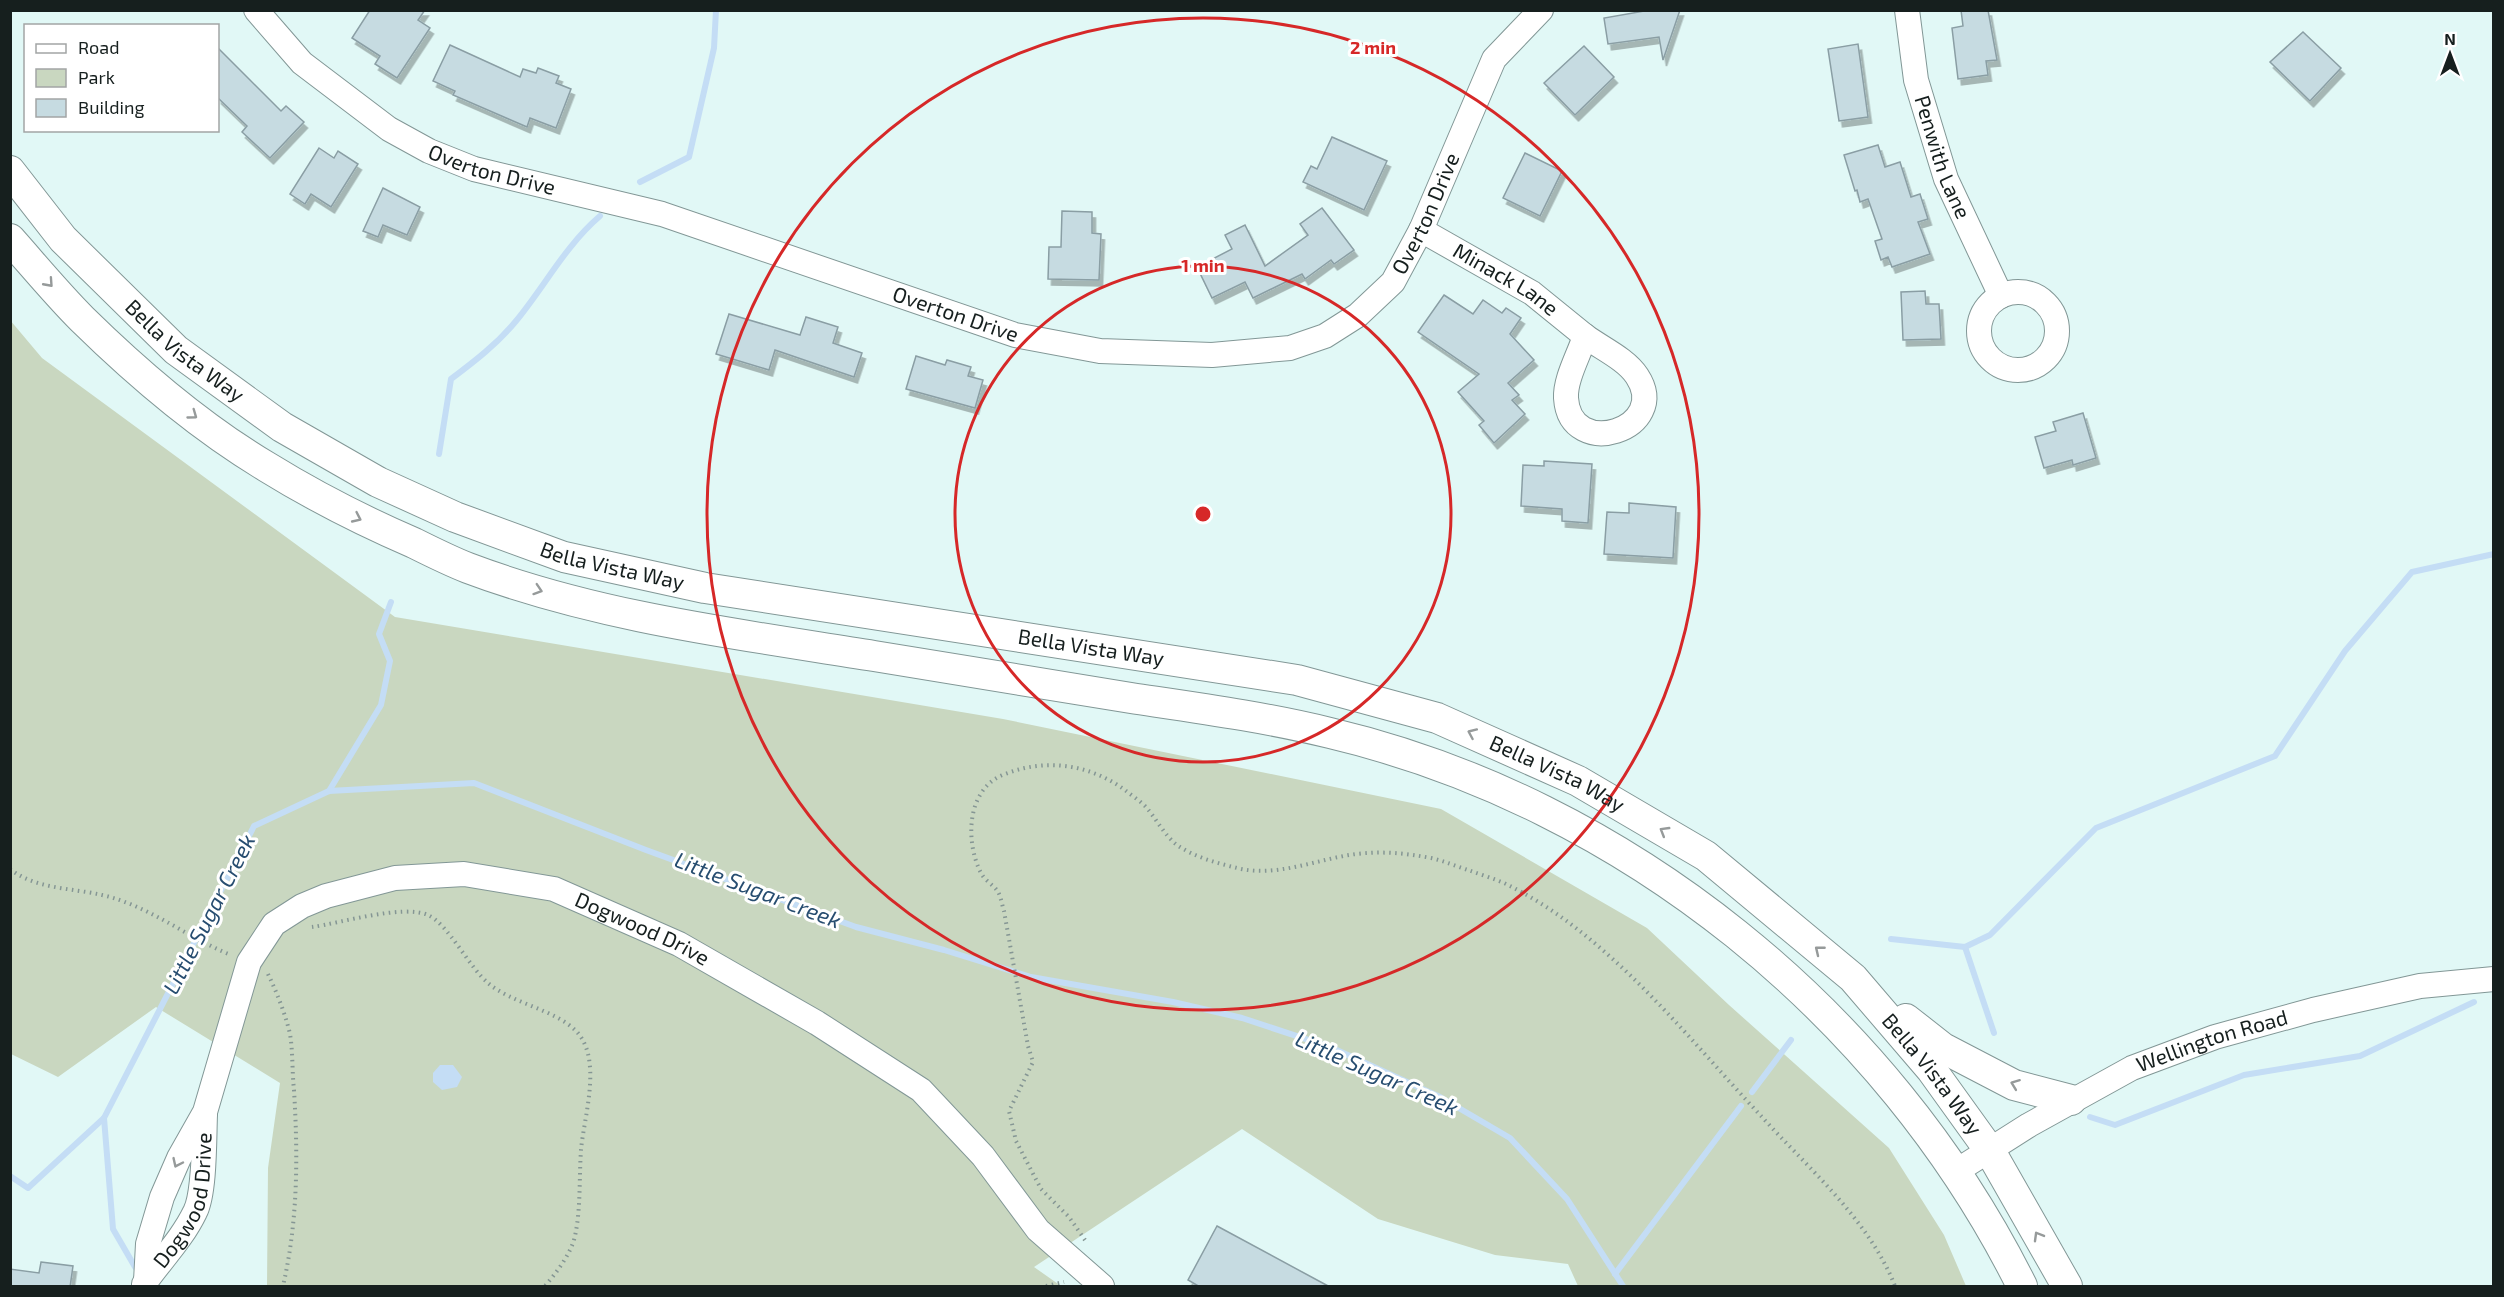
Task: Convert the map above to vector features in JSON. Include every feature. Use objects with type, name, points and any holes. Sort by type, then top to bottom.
[{"type":"main road","name":"Bella Vista Way","points":[[10,171],[63,238],[177,350],[282,427],[378,483],[455,517],[564,558],[705,588],[1297,680],[1437,718],[1578,781],[1706,856],[1853,978],[1932,1069],[1990,1151],[2067,1287]]},
{"type":"main road","name":"Bella Vista Way","points":[[10,239],[79,316],[167,396],[242,451],[351,515],[467,567],[577,603],[692,626],[1226,713],[1333,733],[1447,768],[1554,816],[1652,873],[1747,942],[1805,992],[1858,1046],[1931,1136],[2007,1257],[2022,1287]]},
{"type":"main road","points":[[1853,978],[1943,1048],[2014,1085],[2071,1101]]},
{"type":"street","name":"Overton Drive","points":[[256,10],[302,63],[388,129],[429,152],[474,169],[662,214],[1015,335],[1100,351],[1212,355],[1290,348],[1325,336],[1358,315],[1393,282],[1421,230],[1494,59],[1541,10]]},
{"type":"street","name":"Penwith Lane","points":[[1907,10],[1916,80],[1947,179],[2001,296]]},
{"type":"street","name":"Minack Lane","points":[[1421,230],[1533,292],[1585,336]]},
{"type":"street","name":"Dogwood Drive","points":[[144,1284],[148,1244],[162,1197],[179,1158],[205,1112],[249,963],[274,924],[302,906],[326,896],[395,878],[464,874],[554,889],[679,944],[817,1023],[921,1090],[983,1156],[1038,1230],[1094,1280]]},
{"type":"street","name":"Wellington Road","points":[[1955,1172],[2029,1125],[2132,1068],[2216,1037],[2313,1010],[2420,986],[2493,979]]},
{"type":"street","name":"Dogwood Drive","points":[[144,1284],[174,1247],[197,1210],[204,1161],[205,1112]]},
{"type":"path","points":[[1046,1287],[1094,1280],[1086,1241],[1069,1217],[1041,1189],[1016,1142],[1009,1111],[1034,1062],[1028,1046],[1004,910],[998,892],[982,876],[973,848],[971,820],[979,795],[999,776],[1025,766],[1051,764],[1086,769],[1117,785],[1143,804],[1177,844],[1201,858],[1241,869],[1269,872],[1355,854],[1389,851],[1436,859],[1503,883],[1557,915],[1625,969],[1841,1203],[1873,1243],[1895,1287]]},
{"type":"path","points":[[10,869],[22,879],[103,895],[153,913],[220,950]]},
{"type":"path","points":[[306,927],[410,910],[430,915],[447,932],[467,961],[489,984],[562,1021],[576,1031],[585,1048],[590,1073],[581,1149],[575,1238],[557,1272],[545,1287]]},
{"type":"path","points":[[249,963],[266,969],[278,994],[290,1036],[297,1171],[295,1214],[283,1287]]},
{"type":"green space","points":[[10,320],[42,358],[395,617],[1003,719],[1441,809],[1647,928],[1729,1005],[1889,1148],[1944,1235],[1966,1286],[1578,1286],[1568,1264],[1495,1255],[1378,1219],[1242,1129],[1034,1267],[1061,1286],[267,1286],[268,1168],[280,1083],[156,1007],[58,1077],[11,1054]]},
{"type":"water","points":[[440,1065],[453,1065],[462,1077],[457,1087],[442,1090],[433,1082],[433,1073]]},
{"type":"building","points":[[370,10],[425,10],[418,20],[430,28],[397,78],[375,64],[380,56],[352,38]]},
{"type":"building","points":[[1650,10],[1680,10],[1663,60],[1659,37],[1608,44],[1604,18]]},
{"type":"building","points":[[1961,10],[1988,10],[1997,60],[1986,61],[1988,75],[1958,79],[1952,28],[1963,26]]},
{"type":"building","points":[[2303,32],[2341,68],[2310,101],[2270,62]]},
{"type":"building","points":[[1858,44],[1868,117],[1839,121],[1828,49]]},
{"type":"building","points":[[450,45],[520,77],[523,69],[536,73],[538,68],[559,76],[556,83],[571,89],[556,128],[530,118],[527,127],[453,95],[455,91],[433,81]]},
{"type":"building","points":[[1584,46],[1614,77],[1575,115],[1544,83]]},
{"type":"building","points":[[219,49],[281,111],[286,106],[304,122],[270,158],[242,132],[247,126],[219,99]]},
{"type":"building","points":[[1332,137],[1387,161],[1364,210],[1303,182],[1311,166],[1317,169]]},
{"type":"building","points":[[1878,145],[1885,167],[1900,162],[1911,197],[1920,194],[1928,219],[1918,222],[1930,254],[1892,267],[1888,257],[1881,260],[1875,241],[1882,239],[1868,199],[1860,202],[1844,155]]},
{"type":"building","points":[[319,148],[334,158],[338,151],[358,164],[331,207],[311,194],[305,204],[290,194]]},
{"type":"building","points":[[1525,153],[1562,171],[1540,216],[1503,198]]},
{"type":"building","points":[[383,188],[420,207],[407,235],[383,225],[378,237],[363,231]]},
{"type":"building","points":[[1322,208],[1354,250],[1334,264],[1331,260],[1305,279],[1302,274],[1253,298],[1245,282],[1212,298],[1197,267],[1232,249],[1225,235],[1245,225],[1265,266],[1308,235],[1300,224]]},
{"type":"building","points":[[1062,211],[1092,212],[1092,233],[1101,234],[1099,280],[1048,279],[1049,247],[1061,247]]},
{"type":"building","points":[[1925,291],[1926,304],[1939,304],[1941,339],[1903,340],[1901,292]]},
{"type":"building","points":[[1444,295],[1473,314],[1483,300],[1502,313],[1506,308],[1521,318],[1510,334],[1534,360],[1508,383],[1519,395],[1512,400],[1525,414],[1494,443],[1479,425],[1484,421],[1458,392],[1479,374],[1418,332]]},
{"type":"building","points":[[729,314],[800,335],[806,317],[838,327],[833,343],[862,353],[854,377],[775,350],[769,370],[716,354]]},
{"type":"building","points":[[916,356],[945,365],[947,360],[971,367],[968,376],[983,380],[975,408],[906,389]]},
{"type":"building","points":[[2083,413],[2096,458],[2073,465],[2072,460],[2044,468],[2035,437],[2056,431],[2053,422]]},
{"type":"building","points":[[1544,461],[1592,464],[1588,523],[1562,521],[1562,509],[1521,506],[1523,465],[1544,466]]},
{"type":"building","points":[[1629,503],[1676,507],[1673,558],[1604,554],[1607,512],[1629,513]]},
{"type":"building","points":[[1217,1226],[1330,1287],[1200,1287],[1188,1280]]},
{"type":"building","points":[[41,1262],[73,1266],[70,1287],[10,1287],[10,1269],[39,1273]]},
{"type":"waterway","points":[[640,182],[689,157],[714,48],[716,10]]},
{"type":"waterway","points":[[439,454],[451,379],[509,329],[576,240],[600,216]]},
{"type":"waterway","points":[[1891,939],[1965,947],[1990,935],[2096,828],[2275,756],[2345,651],[2412,572],[2494,554]]},
{"type":"waterway","points":[[329,791],[381,705],[390,661],[379,634],[391,602]]},
{"type":"waterway","name":"Little Sugar Creek","points":[[10,1176],[28,1188],[104,1118],[254,826],[329,791],[474,783],[646,850],[856,927],[944,950],[1031,977],[1173,1002],[1242,1018],[1330,1047],[1440,1097],[1510,1138],[1567,1199],[1623,1286]]},
{"type":"waterway","points":[[1965,947],[1994,1033]]},
{"type":"waterway","points":[[2090,1117],[2115,1125],[2244,1075],[2360,1056],[2474,1002]]},
{"type":"waterway","points":[[1752,1092],[1791,1040]]},
{"type":"waterway","points":[[1615,1274],[1741,1106]]},
{"type":"waterway","points":[[104,1118],[113,1229],[135,1267]]}]
